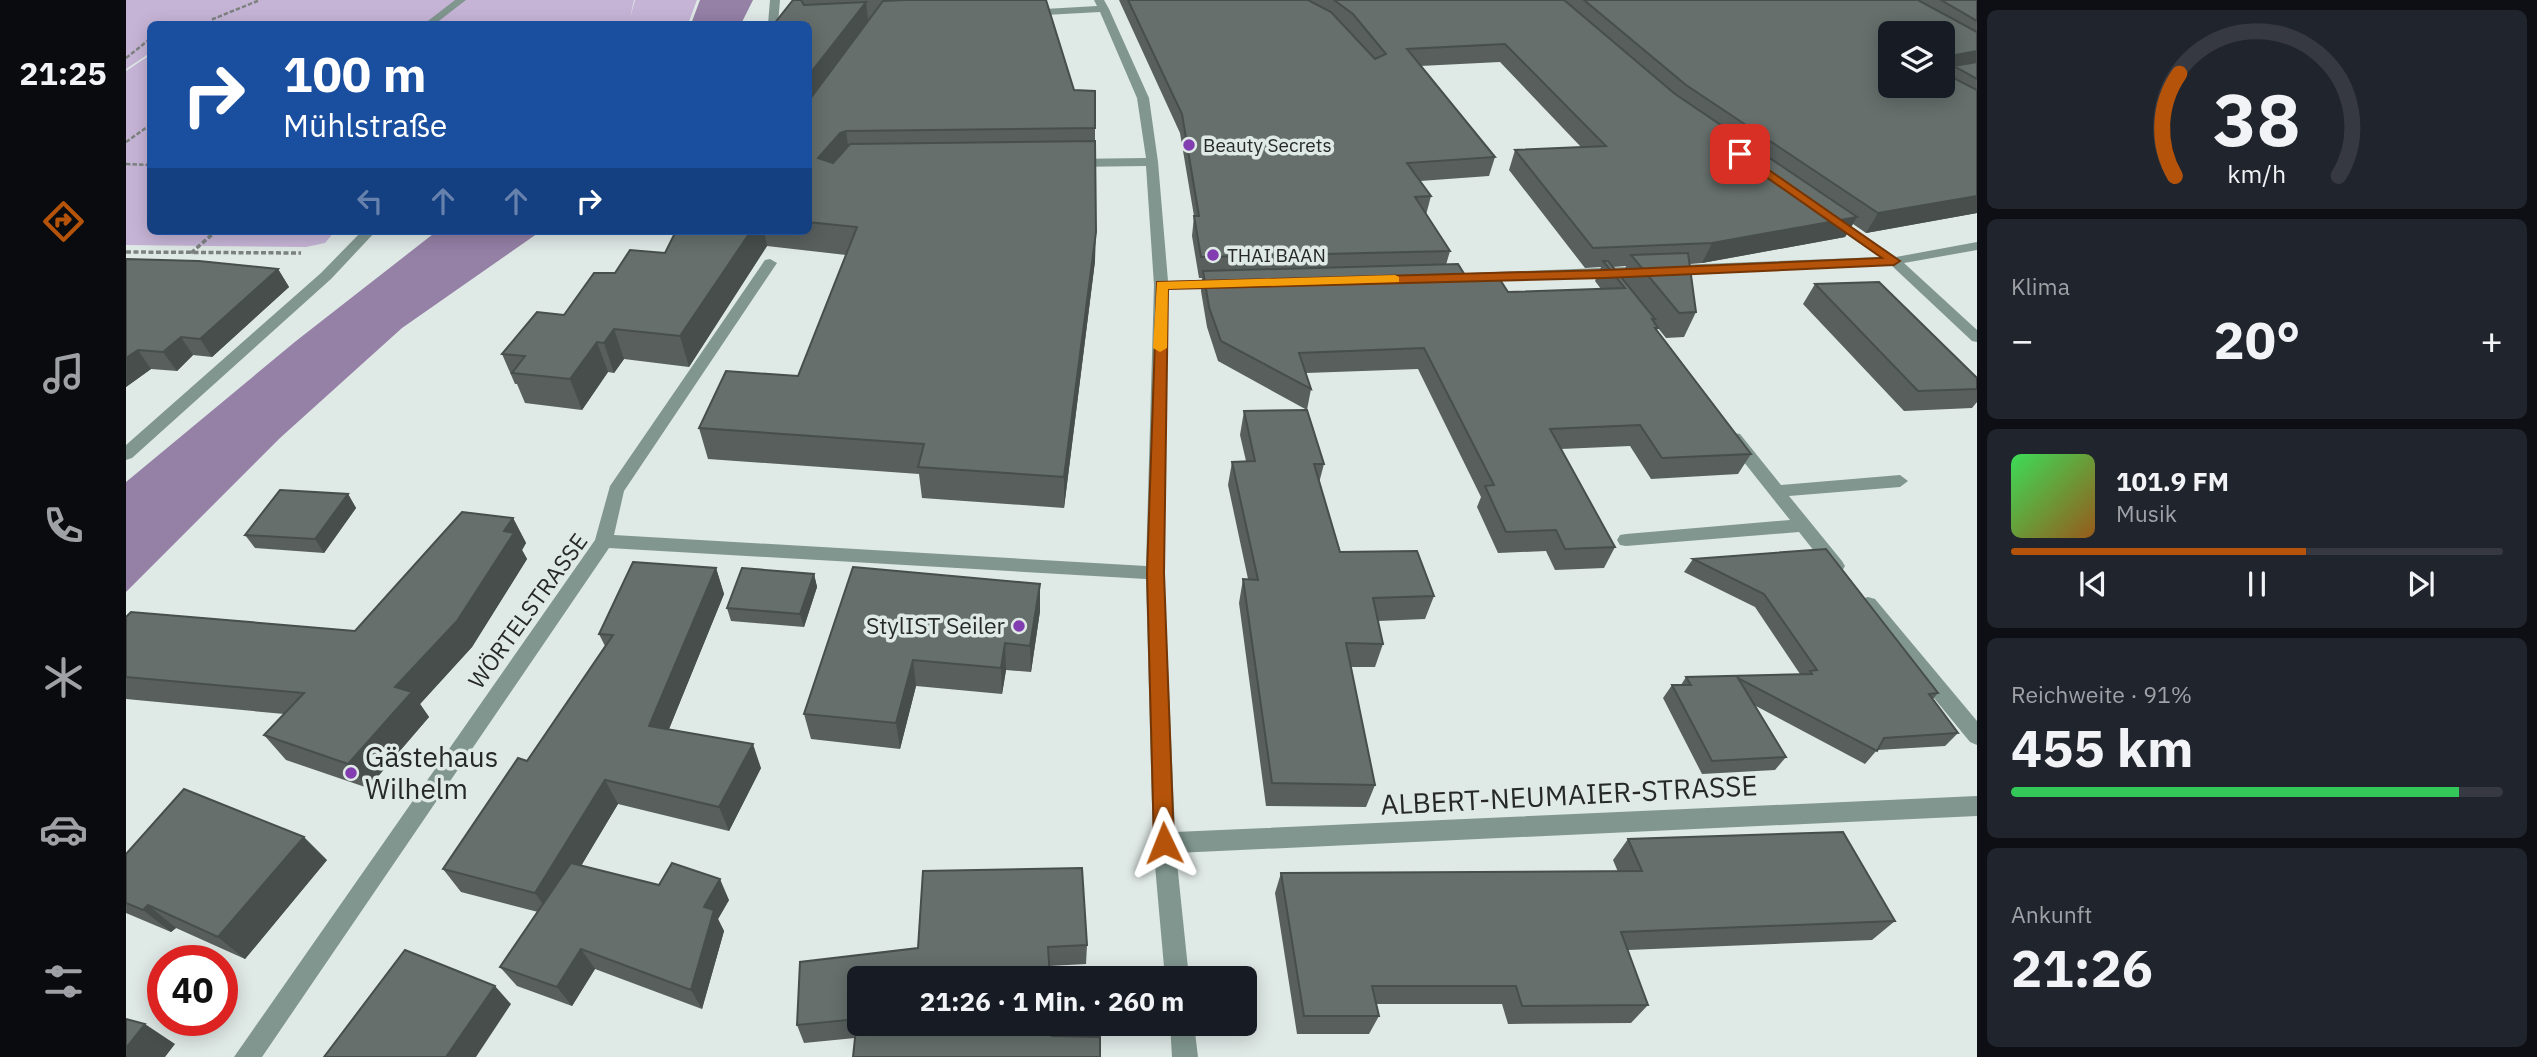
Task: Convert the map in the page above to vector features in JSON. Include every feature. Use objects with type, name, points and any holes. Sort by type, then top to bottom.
[{"type":"street","points":[[433,21],[461,0]]},
{"type":"street","points":[[773,21],[775,0]]},
{"type":"street","points":[[1020,14],[1102,5],[1143,98],[1152,162],[1161,285],[1155,573],[1164,843],[1176,966]]},
{"type":"street","points":[[1063,163],[1152,162]]},
{"type":"street","points":[[1817,208],[1894,261],[1977,338]]},
{"type":"street","points":[[126,454],[365,235]]},
{"type":"street","points":[[1425,278],[1609,279],[1894,261],[1977,246]]},
{"type":"street","points":[[604,541],[616,489],[770,263]]},
{"type":"street","points":[[1161,285],[1245,283]]},
{"type":"street","points":[[1724,426],[1802,525],[1977,736]]},
{"type":"street","points":[[1776,491],[1900,481]]},
{"type":"street","points":[[1626,540],[1802,525]]},
{"type":"street","name":"WÖRTELSTRASSE","points":[[247,1057],[604,541],[1155,573]]},
{"type":"street","name":"ALBERT-NEUMAIER-STRASSE","points":[[1164,843],[1977,806]]},
{"type":"street","points":[[1183,1036],[1185,1057]]},
{"type":"path","points":[[214,21],[213,19],[260,0]]},
{"type":"path","points":[[126,58],[147,41]]},
{"type":"path","points":[[126,142],[147,127]]},
{"type":"path","points":[[126,164],[147,165]]},
{"type":"path","points":[[190,254],[211,235]]},
{"type":"path","points":[[126,252],[347,253]]},
{"type":"shaded area","points":[[126,0],[634,0],[630,18],[635,0],[697,0],[689,21],[147,21],[147,55],[126,69]]},
{"type":"shaded area","points":[[700,0],[753,0],[742,21],[692,21]]},
{"type":"shaded area","points":[[147,57],[147,235],[332,235],[325,243],[306,247],[126,245],[126,71]]},
{"type":"shaded area","points":[[432,235],[535,235],[402,328],[280,438],[126,592],[126,482],[296,341]]},
{"type":"building","points":[[793,0],[801,0],[804,5],[866,2],[812,71],[812,21],[776,21]]},
{"type":"building","points":[[1046,0],[1074,90],[1095,91],[1095,128],[846,131],[840,133],[818,158],[833,163],[850,144],[1095,141],[1096,232],[1064,477],[918,467],[924,444],[699,428],[726,371],[798,376],[857,227],[812,222],[812,96],[883,1]]},
{"type":"building","points":[[1128,0],[1308,0],[1331,12],[1375,59],[1386,54],[1353,14],[1334,0],[1564,0],[1675,94],[1857,217],[1712,243],[1593,248],[1515,150],[1606,146],[1505,44],[1407,49],[1495,157],[1407,163],[1431,196],[1415,197],[1450,251],[1201,257],[1194,216],[1199,216],[1182,114]]},
{"type":"building","points":[[1584,0],[1918,0],[1977,32],[1977,51],[1955,55],[1955,21],[1878,21],[1878,98],[1955,98],[1955,79],[1977,90],[1977,196],[1878,213],[1686,85]]},
{"type":"building","points":[[1941,0],[1977,0],[1977,21]]},
{"type":"building","points":[[1977,62],[1977,79],[1955,67]]},
{"type":"building","points":[[674,235],[748,235],[680,336],[614,329],[604,343],[597,342],[570,379],[512,373],[525,356],[502,354],[537,312],[564,315],[594,273],[615,273],[630,250],[665,253]]},
{"type":"building","points":[[1688,253],[1696,312],[1679,313],[1631,255]]},
{"type":"building","points":[[126,259],[199,261],[278,269],[200,339],[181,337],[163,352],[138,350],[126,358]]},
{"type":"building","points":[[1603,261],[1608,261],[1655,319],[1652,319],[1658,328],[1655,328],[1751,454],[1662,458],[1640,425],[1550,429],[1615,547],[1565,549],[1556,530],[1506,532],[1485,486],[1494,485],[1424,348],[1299,353],[1311,389],[1221,341],[1209,307],[1203,271],[1458,264],[1468,280],[1499,278],[1508,292],[1625,288]]},
{"type":"building","points":[[1879,282],[1977,378],[1977,389],[1918,391],[1815,284]]},
{"type":"building","points":[[1307,410],[1324,464],[1314,464],[1340,552],[1417,551],[1434,596],[1373,598],[1383,644],[1346,643],[1375,785],[1272,783],[1243,579],[1258,580],[1232,462],[1255,461],[1244,411]]},
{"type":"building","points":[[280,490],[348,494],[315,539],[245,535]]},
{"type":"building","points":[[462,512],[513,518],[504,531],[514,533],[457,621],[395,687],[412,692],[348,764],[264,735],[304,693],[126,677],[126,617],[131,612],[355,631]]},
{"type":"building","points":[[1826,549],[1938,693],[1929,694],[1958,733],[1884,738],[1877,751],[1738,678],[1786,757],[1712,761],[1672,685],[1691,685],[1686,677],[1812,674],[1810,671],[1817,670],[1764,594],[1693,559]]},
{"type":"building","points":[[633,562],[716,568],[649,726],[753,744],[719,807],[605,780],[535,893],[443,869],[518,758],[527,761],[613,635],[599,634]]},
{"type":"building","points":[[853,567],[1040,584],[1030,646],[1005,643],[1001,668],[913,660],[896,723],[804,714]]},
{"type":"building","points":[[742,568],[814,574],[800,614],[727,608]]},
{"type":"building","points":[[184,789],[304,837],[218,937],[148,905],[143,910],[126,903],[126,854]]},
{"type":"building","points":[[1843,832],[1895,921],[1621,932],[1648,1005],[1522,1006],[1516,986],[1372,986],[1379,1016],[1304,1016],[1281,873],[1642,871],[1628,839]]},
{"type":"building","points":[[571,863],[659,885],[672,863],[720,879],[704,907],[714,910],[691,990],[581,949],[557,987],[500,967]]},
{"type":"building","points":[[1082,868],[1087,945],[1048,947],[1049,966],[847,966],[847,1020],[797,1025],[800,962],[918,948],[923,871]]},
{"type":"building","points":[[405,950],[495,986],[446,1057],[324,1057]]},
{"type":"building","points":[[126,1019],[145,1024],[126,1048]]},
{"type":"building","points":[[855,1036],[1100,1037],[1100,1057],[853,1057]]},
{"type":"slow traffic","points":[[1160,348],[1161,285],[1395,279]]},
{"type":"place","name":"Beauty Secrets","points":[[1189,145]]},
{"type":"place","name":"THAI BAAN","points":[[1213,255]]},
{"type":"place","name":"StylIST Seiler","points":[[1019,626]]},
{"type":"place","name":"Gästehaus Wilhelm","points":[[351,773]]},
{"type":"route","points":[[1164,843],[1155,573],[1161,285],[1605,274],[1894,261],[1740,154]]}]
